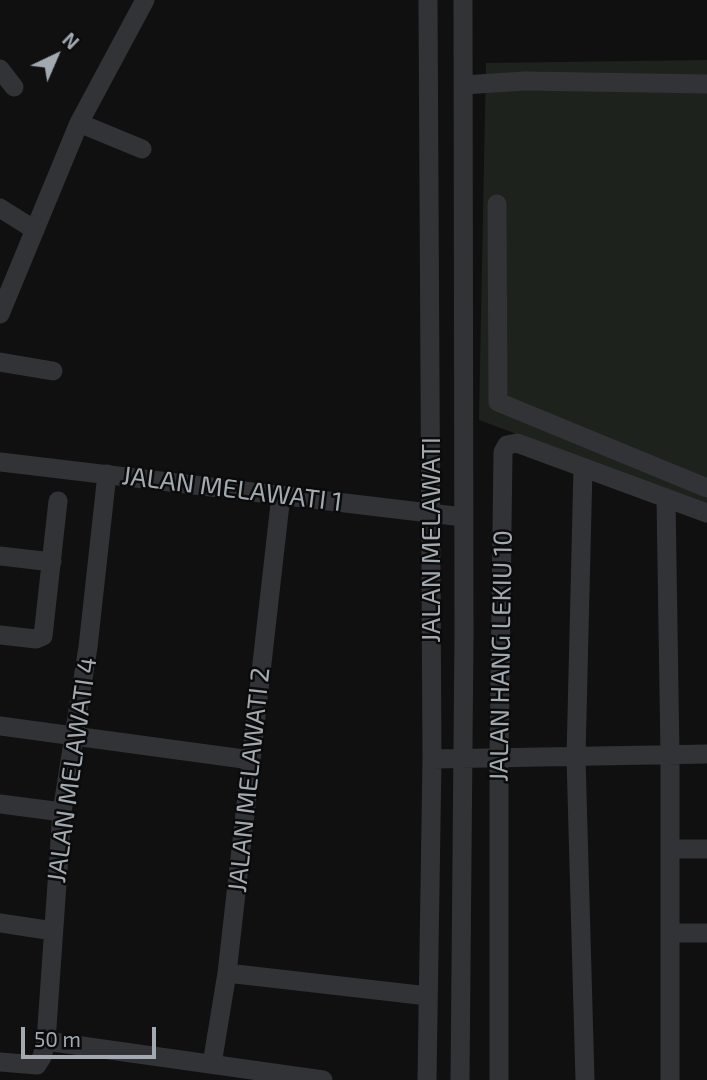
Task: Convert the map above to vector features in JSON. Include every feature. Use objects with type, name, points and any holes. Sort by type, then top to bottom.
[{"type":"street","points":[[0,314],[79,123],[145,0]]},
{"type":"street","name":"JALAN MELAWATI","points":[[427,1080],[432,759],[428,0]]},
{"type":"street","name":"JALAN MELAWATI","points":[[460,1080],[463,0]]},
{"type":"street","points":[[0,69],[15,87]]},
{"type":"street","points":[[463,85],[525,81],[707,83]]},
{"type":"street","points":[[79,123],[142,149]]},
{"type":"street","points":[[497,204],[498,402],[707,488]]},
{"type":"street","points":[[0,208],[35,230]]},
{"type":"street","points":[[0,362],[52,371]]},
{"type":"street","name":"JALAN HANG LEKIU 10","points":[[499,1080],[503,452],[507,445],[517,443],[707,513]]},
{"type":"street","name":"JALAN MELAWATI 1","points":[[0,462],[463,517]]},
{"type":"street","points":[[583,468],[576,757],[585,1080]]},
{"type":"street","name":"JALAN MELAWATI 4","points":[[0,1062],[37,1065],[46,1041],[62,812],[88,647],[107,474]]},
{"type":"street","name":"JALAN MELAWATI 2","points":[[212,1064],[227,973],[281,495]]},
{"type":"street","points":[[666,499],[670,755],[670,1080]]},
{"type":"street","points":[[0,635],[36,639],[43,636],[58,501]]},
{"type":"street","points":[[0,556],[52,562]]},
{"type":"street","points":[[0,726],[251,760]]},
{"type":"street","points":[[432,759],[707,754]]},
{"type":"street","points":[[0,804],[62,812]]},
{"type":"street","points":[[670,849],[707,849]]},
{"type":"street","points":[[0,923],[52,931]]},
{"type":"street","points":[[670,933],[707,933]]},
{"type":"street","points":[[227,973],[428,996]]},
{"type":"street","points":[[46,1041],[323,1080]]},
{"type":"shaded area","points":[[707,60],[707,505],[479,420],[486,63]]}]
